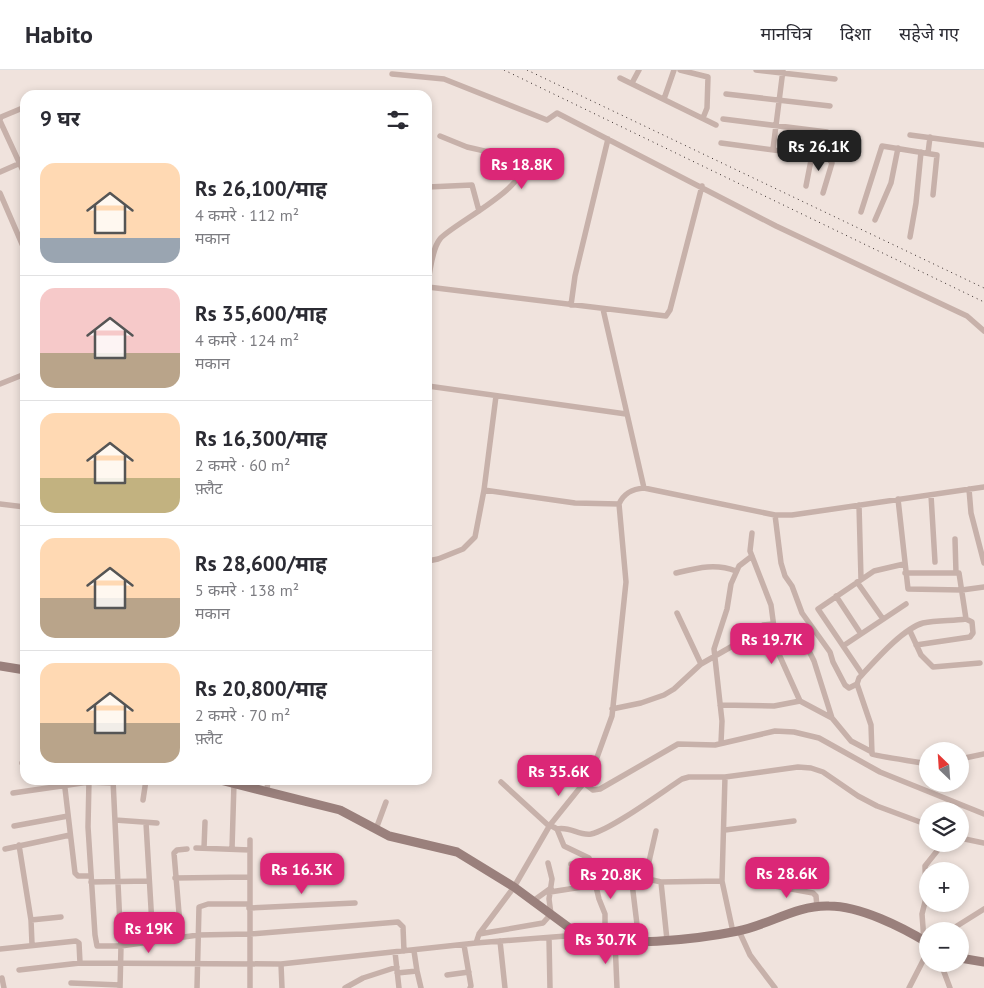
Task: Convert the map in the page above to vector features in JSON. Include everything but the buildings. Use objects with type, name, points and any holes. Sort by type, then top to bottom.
[{"type":"street","points":[[632,84],[639,70]]},
{"type":"street","points":[[664,99],[674,70]]},
{"type":"street","points":[[680,70],[707,73],[710,82],[703,118]]},
{"type":"street","points":[[756,70],[835,79]]},
{"type":"street","points":[[773,149],[783,72]]},
{"type":"street","points":[[392,74],[444,79],[547,120],[557,113],[840,258],[967,316],[984,330]]},
{"type":"street","points":[[620,78],[716,125]]},
{"type":"street","points":[[726,94],[830,106]]},
{"type":"street","points":[[20,109],[1,117],[0,121],[20,158]]},
{"type":"street","points":[[724,119],[827,132]]},
{"type":"street","points":[[910,135],[984,145]]},
{"type":"street","points":[[432,266],[440,239],[516,182],[521,171],[521,160],[467,147],[440,136]]},
{"type":"street","points":[[928,153],[930,137]]},
{"type":"street","points":[[571,305],[575,276],[608,139]]},
{"type":"street","points":[[721,143],[827,156],[831,160],[823,193]]},
{"type":"street","points":[[860,212],[881,147],[928,153],[938,157],[934,173],[933,195]]},
{"type":"street","points":[[875,220],[891,183],[898,148]]},
{"type":"street","points":[[910,237],[916,203],[921,152]]},
{"type":"street","points":[[806,186],[812,154]]},
{"type":"street","points":[[0,172],[20,163]]},
{"type":"street","points":[[432,187],[472,185],[479,211]]},
{"type":"street","points":[[432,288],[662,316],[669,314],[702,186]]},
{"type":"street","points":[[0,193],[20,237]]},
{"type":"street","points":[[603,309],[644,488]]},
{"type":"street","points":[[0,384],[20,376]]},
{"type":"street","points":[[432,387],[626,414]]},
{"type":"street","points":[[432,560],[447,556],[471,543],[478,529],[496,396]]},
{"type":"street","points":[[476,943],[479,934],[514,887],[550,824],[593,770],[612,708],[626,582],[619,504],[624,495],[631,490],[644,488],[775,515],[984,487]]},
{"type":"street","points":[[969,489],[971,514],[984,563]]},
{"type":"street","points":[[484,490],[575,504],[619,504]]},
{"type":"street","points":[[931,495],[935,562]]},
{"type":"street","points":[[898,499],[905,573],[909,590],[962,590],[984,587]]},
{"type":"street","points":[[0,504],[20,507]]},
{"type":"street","points":[[859,505],[859,580],[883,619]]},
{"type":"street","points":[[775,515],[783,571],[802,613],[831,654],[845,685],[849,688],[857,684],[862,674],[893,644],[910,631],[925,623],[966,618],[972,622],[973,633],[970,637],[916,645]]},
{"type":"street","points":[[752,533],[749,547],[771,605],[777,650],[800,701],[832,718]]},
{"type":"street","points":[[955,539],[956,573]]},
{"type":"street","points":[[721,743],[722,721],[713,657],[715,641],[727,609],[728,593],[736,571],[743,562],[752,556]]},
{"type":"street","points":[[862,674],[818,610],[876,569],[904,564]]},
{"type":"street","points":[[676,573],[707,566],[721,566],[736,571]]},
{"type":"street","points":[[905,573],[956,573],[960,575],[966,618]]},
{"type":"street","points":[[836,596],[861,634]]},
{"type":"street","points":[[843,646],[906,604]]},
{"type":"street","points":[[677,613],[701,664]]},
{"type":"street","points":[[612,708],[641,703],[664,695],[674,689],[701,664],[750,636],[763,625],[773,624]]},
{"type":"street","points":[[910,631],[922,655],[933,667],[980,663]]},
{"type":"street","points":[[801,635],[814,661],[832,718],[851,741],[872,752],[877,757],[892,756],[919,762]]},
{"type":"street","points":[[0,666],[20,669]]},
{"type":"street","points":[[857,684],[871,725],[872,752]]},
{"type":"street","points":[[720,705],[774,706],[800,701]]},
{"type":"street","points":[[583,784],[593,790],[600,789],[678,744],[721,743],[776,732],[806,734],[834,745],[880,772],[984,814]]},
{"type":"street","points":[[969,757],[984,754]]},
{"type":"street","points":[[557,829],[566,827],[582,833],[592,834],[682,779],[689,777],[725,777],[798,767],[811,768],[823,772],[858,796],[877,806],[919,822]]},
{"type":"street","points":[[725,777],[725,830],[722,881],[736,931],[750,955],[775,988]]},
{"type":"street","points":[[500,782],[557,829],[564,846],[586,854],[605,914],[605,940]]},
{"type":"street","points":[[13,793],[54,785]]},
{"type":"street","points":[[64,785],[76,876],[119,882],[149,881]]},
{"type":"street","points":[[89,785],[91,879],[96,945],[102,947],[121,946],[198,935],[250,934],[398,922],[403,927],[404,951]]},
{"type":"street","points":[[72,983],[120,987],[119,882],[113,785]]},
{"type":"street","points":[[144,800],[146,785]]},
{"type":"street","points":[[232,849],[234,785]]},
{"type":"street","points":[[243,785],[340,810],[389,836],[457,852],[514,887],[579,935]]},
{"type":"street","points":[[267,790],[268,785]]},
{"type":"street","points":[[376,829],[386,802]]},
{"type":"street","points":[[14,826],[68,816]]},
{"type":"street","points":[[115,820],[157,824]]},
{"type":"street","points":[[725,830],[794,820]]},
{"type":"street","points":[[204,848],[205,822]]},
{"type":"street","points":[[146,823],[153,942]]},
{"type":"street","points":[[645,879],[656,831]]},
{"type":"street","points":[[5,849],[70,834]]},
{"type":"street","points":[[250,840],[250,988]]},
{"type":"street","points":[[969,840],[984,843]]},
{"type":"street","points":[[19,845],[31,920],[32,944]]},
{"type":"street","points":[[196,848],[250,850]]},
{"type":"street","points":[[180,937],[174,853],[177,850],[187,849]]},
{"type":"street","points":[[923,922],[922,914],[926,898],[925,866],[936,852]]},
{"type":"street","points":[[479,934],[543,923],[551,914],[550,890],[552,879],[548,863]]},
{"type":"street","points":[[572,864],[602,863],[645,879],[661,882],[722,881]]},
{"type":"street","points":[[631,874],[639,940]]},
{"type":"street","points":[[175,878],[249,877]]},
{"type":"street","points":[[661,882],[668,940]]},
{"type":"street","points":[[764,884],[813,893],[816,896],[817,907]]},
{"type":"street","points":[[533,901],[542,892],[595,885]]},
{"type":"street","points":[[197,988],[198,909],[201,905],[249,906],[356,903]]},
{"type":"street","points":[[19,970],[80,963],[281,964],[476,943],[579,935],[615,941],[668,940],[736,931],[790,912],[817,907],[839,907],[876,917],[904,928],[919,938]]},
{"type":"street","points":[[963,922],[984,909]]},
{"type":"street","points":[[31,920],[61,917]]},
{"type":"street","points":[[549,938],[550,988]]},
{"type":"street","points":[[0,949],[32,944],[77,941],[80,963]]},
{"type":"street","points":[[500,941],[505,988]]},
{"type":"street","points":[[615,941],[617,988]]},
{"type":"street","points":[[464,945],[470,988]]},
{"type":"street","points":[[414,951],[421,988]]},
{"type":"street","points":[[395,952],[399,988]]},
{"type":"street","points":[[969,960],[984,962]]},
{"type":"street","points":[[281,964],[282,988]]},
{"type":"street","points":[[909,988],[919,969]]},
{"type":"street","points":[[345,988],[363,978],[397,970],[417,971]]},
{"type":"street","points":[[447,975],[469,972]]},
{"type":"street","points":[[945,972],[950,988]]},
{"type":"street","points":[[2,978],[4,988]]},
{"type":"railway","points":[[504,70],[984,302]]},
{"type":"railway","points":[[527,70],[984,288]]}]
